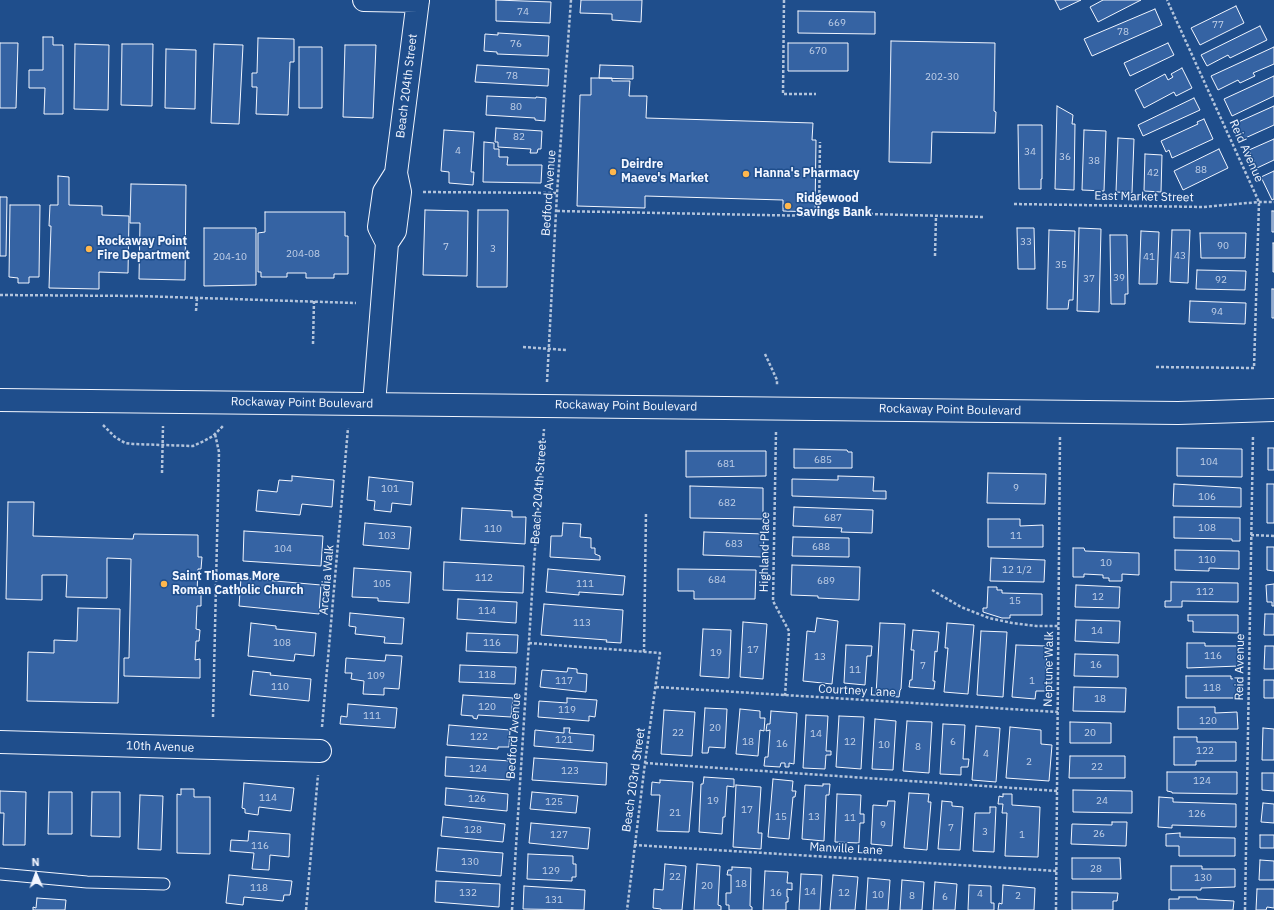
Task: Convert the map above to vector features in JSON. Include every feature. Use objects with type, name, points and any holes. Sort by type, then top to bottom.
[{"type":"street","points":[[364,0],[418,1]]},
{"type":"street","name":"Beach 204th Street","points":[[374,404],[387,243],[379,227],[384,192],[396,173],[418,1]]},
{"type":"street","name":"Rockaway Point Boulevard","points":[[0,400],[1178,413],[1253,420],[1274,410]]},
{"type":"street","name":"Rockaway Point Boulevard","points":[[1253,420],[1274,404]]},
{"type":"street","name":"10th Avenue","points":[[0,742],[320,752]]},
{"type":"lane","points":[[0,874],[87,882],[164,884]]},
{"type":"path","name":"Bedford Avenue","points":[[547,386],[557,193],[571,0]]},
{"type":"path","points":[[784,0],[783,94],[816,94]]},
{"type":"path","name":"Reid Avenue","points":[[1156,367],[1254,368],[1259,202],[1167,0]]},
{"type":"path","points":[[557,210],[815,216],[819,212],[820,142]]},
{"type":"path","points":[[419,192],[557,193]]},
{"type":"path","name":"East Market Street","points":[[1014,204],[1203,207],[1274,202]]},
{"type":"path","points":[[819,212],[828,213]]},
{"type":"path","points":[[870,214],[984,217]]},
{"type":"path","points":[[935,256],[936,216]]},
{"type":"path","points":[[0,295],[197,298],[356,303]]},
{"type":"path","points":[[196,311],[197,298]]},
{"type":"path","points":[[313,344],[314,301]]},
{"type":"path","points":[[523,347],[566,350]]},
{"type":"path","points":[[765,354],[777,380]]},
{"type":"path","points":[[162,473],[163,419]]},
{"type":"path","name":"Reid Avenue","points":[[1245,910],[1253,420]]},
{"type":"path","name":"Arcadia Walk","points":[[306,910],[349,421]]},
{"type":"path","points":[[102,424],[115,437],[133,444],[193,446],[215,434],[225,424]]},
{"type":"path","name":"Beach 204th Street","points":[[534,562],[544,428]]},
{"type":"path","name":"Highland Place","points":[[776,429],[773,601],[789,631],[785,696]]},
{"type":"path","points":[[213,717],[219,459],[215,434]]},
{"type":"path","name":"Neptune Walk","points":[[1056,910],[1060,434]]},
{"type":"path","points":[[529,642],[644,652],[646,512]]},
{"type":"path","points":[[1251,536],[1274,536]]},
{"type":"path","name":"Bedford Avenue","points":[[512,910],[534,562]]},
{"type":"path","points":[[932,590],[961,607],[989,618],[1036,626],[1059,626]]},
{"type":"path","name":"Beach 203rd Street","points":[[626,910],[660,653],[644,652]]},
{"type":"path","name":"Courtney Lane","points":[[656,687],[1058,712]]},
{"type":"path","points":[[645,763],[1058,791]]},
{"type":"path","name":"Manville Lane","points":[[634,845],[1057,871]]},
{"type":"building","points":[[496,0],[551,2],[550,23],[496,21]]},
{"type":"building","points":[[581,0],[642,0],[641,22],[612,20],[612,14],[580,13]]},
{"type":"building","points":[[1055,0],[1081,0],[1060,10]]},
{"type":"building","points":[[1103,0],[1141,0],[1098,22],[1090,7]]},
{"type":"building","points":[[1236,6],[1244,23],[1200,45],[1191,28]]},
{"type":"building","points":[[1155,9],[1162,25],[1092,56],[1084,39]]},
{"type":"building","points":[[798,11],[875,12],[875,34],[798,33]]},
{"type":"building","points":[[1260,26],[1267,40],[1230,58],[1228,55],[1207,66],[1201,55]]},
{"type":"building","points":[[498,33],[549,36],[548,56],[497,54],[497,52],[484,51],[485,34],[498,35]]},
{"type":"building","points":[[43,37],[53,37],[53,45],[63,45],[63,114],[44,114],[45,88],[29,88],[29,70],[43,70]]},
{"type":"building","points":[[258,38],[294,39],[294,62],[290,62],[288,115],[256,114],[257,87],[252,87],[252,73],[257,73]]},
{"type":"building","points":[[891,41],[995,43],[995,133],[932,132],[931,163],[889,162]]},
{"type":"building","points":[[0,43],[18,43],[16,108],[0,108]]},
{"type":"building","points":[[788,43],[848,43],[848,71],[788,71]]},
{"type":"building","points":[[1168,43],[1174,55],[1130,76],[1124,63]]},
{"type":"building","points":[[75,44],[109,45],[108,110],[74,109]]},
{"type":"building","points":[[122,44],[153,44],[152,106],[121,105]]},
{"type":"building","points":[[214,44],[243,45],[239,124],[211,123]]},
{"type":"building","points":[[345,45],[376,45],[373,118],[343,117]]},
{"type":"building","points":[[299,47],[322,47],[322,108],[299,108]]},
{"type":"building","points":[[1274,47],[1274,64],[1253,73],[1255,76],[1240,83],[1238,80],[1218,90],[1211,76]]},
{"type":"building","points":[[166,49],[196,50],[195,109],[165,108]]},
{"type":"building","points":[[477,65],[549,69],[548,86],[475,82]]},
{"type":"building","points":[[600,65],[633,66],[633,79],[599,78]]},
{"type":"building","points":[[1182,68],[1192,88],[1176,96],[1174,92],[1144,108],[1135,90],[1165,74],[1168,80],[1173,77],[1171,74]]},
{"type":"building","points":[[1274,76],[1274,96],[1232,116],[1224,99]]},
{"type":"building","points":[[591,78],[612,78],[612,81],[630,81],[629,96],[647,96],[646,118],[813,123],[812,140],[816,140],[815,212],[783,211],[783,200],[645,196],[645,208],[577,206],[580,95],[591,95]]},
{"type":"building","points":[[487,96],[546,98],[545,121],[535,120],[535,118],[486,115]]},
{"type":"building","points":[[1194,98],[1200,110],[1143,136],[1138,125]]},
{"type":"building","points":[[1057,106],[1073,115],[1072,124],[1075,124],[1074,190],[1055,189]]},
{"type":"building","points":[[1274,106],[1274,125],[1243,139],[1236,123]]},
{"type":"building","points":[[1204,119],[1213,139],[1172,158],[1169,150],[1166,152],[1161,141],[1198,124],[1197,122]]},
{"type":"building","points":[[1018,125],[1042,125],[1041,189],[1019,189]]},
{"type":"building","points":[[496,128],[542,131],[541,149],[538,149],[537,153],[530,153],[531,149],[498,147],[498,142],[495,142]]},
{"type":"building","points":[[444,130],[474,132],[471,172],[474,172],[473,185],[449,183],[449,172],[441,171]]},
{"type":"building","points":[[1084,130],[1106,131],[1104,191],[1082,190]]},
{"type":"building","points":[[1118,138],[1134,139],[1132,193],[1116,192]]},
{"type":"building","points":[[1274,139],[1274,160],[1257,168],[1249,150]]},
{"type":"building","points":[[484,142],[494,143],[494,149],[499,149],[499,157],[508,157],[507,165],[542,165],[541,183],[483,182]]},
{"type":"building","points":[[1219,149],[1228,168],[1183,190],[1174,171]]},
{"type":"building","points":[[1145,154],[1162,155],[1161,192],[1144,191]]},
{"type":"building","points":[[1274,171],[1274,199],[1272,200],[1261,177]]},
{"type":"building","name":"Rockaway Point Fire Department","points":[[58,176],[69,177],[69,205],[102,206],[102,215],[129,216],[128,273],[99,272],[99,289],[49,288],[51,226],[49,226],[50,205],[58,205]]},
{"type":"building","points":[[131,184],[186,185],[185,280],[139,279],[140,223],[130,223]]},
{"type":"building","points":[[0,197],[7,197],[6,256],[0,256]]},
{"type":"building","points":[[10,205],[40,205],[39,277],[29,277],[29,283],[18,283],[18,278],[9,277]]},
{"type":"building","points":[[425,210],[468,211],[467,276],[423,275]]},
{"type":"building","points":[[478,210],[508,210],[507,287],[477,287]]},
{"type":"building","points":[[1272,211],[1274,211],[1274,232],[1272,232]]},
{"type":"building","points":[[265,212],[345,212],[345,236],[348,236],[348,274],[334,274],[334,278],[306,278],[306,273],[287,273],[287,277],[261,277],[261,272],[258,272],[258,233],[265,232]]},
{"type":"building","points":[[204,228],[256,228],[256,285],[204,286]]},
{"type":"building","points":[[1017,228],[1034,228],[1035,269],[1018,269]]},
{"type":"building","points":[[1079,228],[1101,229],[1099,312],[1077,311]]},
{"type":"building","points":[[1049,230],[1075,231],[1073,300],[1069,300],[1068,309],[1047,309]]},
{"type":"building","points":[[1172,230],[1190,230],[1188,283],[1170,282]]},
{"type":"building","points":[[1141,231],[1159,232],[1157,284],[1139,284]]},
{"type":"building","points":[[1200,233],[1246,233],[1245,258],[1201,258]]},
{"type":"building","points":[[1110,235],[1127,235],[1128,294],[1125,294],[1125,304],[1111,304]]},
{"type":"building","points":[[1274,243],[1274,272],[1273,272]]},
{"type":"building","points":[[1197,270],[1246,271],[1245,290],[1196,289]]},
{"type":"building","points":[[1272,289],[1274,289],[1274,318],[1272,318]]},
{"type":"building","points":[[1190,301],[1246,303],[1245,324],[1189,322]]},
{"type":"building","points":[[1177,448],[1242,449],[1242,477],[1177,476]]},
{"type":"building","points":[[1268,448],[1274,448],[1274,470],[1268,470]]},
{"type":"building","points":[[794,449],[847,450],[848,452],[852,452],[852,468],[794,468]]},
{"type":"building","points":[[686,451],[766,451],[766,476],[686,477]]},
{"type":"building","points":[[988,473],[1046,474],[1045,504],[987,503]]},
{"type":"building","points":[[292,476],[334,480],[332,507],[302,504],[300,515],[256,511],[258,490],[277,492],[279,480],[292,481]]},
{"type":"building","points":[[838,476],[874,477],[873,491],[886,491],[886,499],[792,496],[792,479],[838,480]]},
{"type":"building","points":[[369,477],[413,482],[411,505],[392,503],[391,512],[374,510],[375,501],[367,500]]},
{"type":"building","points":[[1174,484],[1241,488],[1241,507],[1173,506]]},
{"type":"building","points":[[1267,484],[1274,484],[1274,523],[1267,523]]},
{"type":"building","points":[[690,486],[763,488],[763,519],[690,518]]},
{"type":"building","name":"Saint Thomas More Roman Catholic Church","points":[[8,502],[34,502],[33,536],[133,539],[134,534],[198,535],[198,557],[202,557],[201,569],[198,569],[197,593],[201,594],[201,606],[197,606],[196,629],[200,630],[199,641],[196,641],[195,660],[200,659],[200,678],[124,676],[124,658],[129,658],[131,559],[107,558],[107,598],[66,597],[67,575],[42,575],[42,600],[6,599]]},
{"type":"building","points":[[794,507],[873,510],[872,533],[841,532],[842,528],[793,526]]},
{"type":"building","points":[[462,508],[512,511],[512,517],[526,517],[525,544],[460,540]]},
{"type":"building","points":[[1174,517],[1240,518],[1240,541],[1232,541],[1232,539],[1174,538]]},
{"type":"building","points":[[988,519],[1020,519],[1020,526],[1043,525],[1043,547],[988,547]]},
{"type":"building","points":[[365,523],[411,527],[409,549],[363,545]]},
{"type":"building","points":[[563,523],[581,524],[580,537],[591,538],[591,548],[595,548],[595,554],[600,556],[600,560],[550,557],[551,536],[562,536]]},
{"type":"building","points":[[244,531],[323,536],[321,566],[243,561]]},
{"type":"building","points":[[704,532],[764,534],[763,557],[703,555]]},
{"type":"building","points":[[793,537],[849,538],[849,557],[792,556]]},
{"type":"building","points":[[1267,547],[1274,547],[1274,571],[1267,570]]},
{"type":"building","points":[[1073,548],[1084,548],[1085,551],[1139,553],[1139,575],[1122,574],[1122,581],[1109,581],[1109,578],[1103,578],[1103,575],[1084,574],[1084,577],[1073,577]]},
{"type":"building","points":[[1175,550],[1239,551],[1239,569],[1209,568],[1209,571],[1175,570]]},
{"type":"building","points":[[991,558],[1045,560],[1044,582],[990,581]]},
{"type":"building","points":[[444,562],[524,566],[523,593],[443,590]]},
{"type":"building","points":[[792,565],[860,567],[859,600],[791,595]]},
{"type":"building","points":[[354,568],[411,572],[409,603],[378,601],[378,598],[352,597]]},
{"type":"building","points":[[548,569],[625,576],[623,595],[579,592],[579,595],[546,592]]},
{"type":"building","points":[[678,569],[756,570],[755,599],[694,599],[694,591],[678,591]]},
{"type":"building","points":[[241,578],[321,585],[319,614],[239,606]]},
{"type":"building","points":[[1171,582],[1238,583],[1238,602],[1182,601],[1182,607],[1165,607],[1165,601],[1171,601]]},
{"type":"building","points":[[1274,584],[1274,606],[1272,606],[1272,602],[1267,602],[1266,585]]},
{"type":"building","points":[[1076,585],[1120,587],[1119,608],[1075,607]]},
{"type":"building","points":[[988,587],[997,587],[997,590],[1002,590],[1002,593],[1042,594],[1042,615],[1010,615],[1010,618],[1002,618],[983,612],[983,608],[987,608]]},
{"type":"building","points":[[458,599],[517,602],[516,623],[457,619]]},
{"type":"building","points":[[544,604],[623,610],[621,643],[606,642],[607,640],[541,635]]},
{"type":"building","points":[[78,608],[120,609],[118,703],[27,701],[28,652],[54,653],[54,640],[77,641]]},
{"type":"building","points":[[350,613],[404,618],[402,644],[384,643],[385,637],[355,634],[356,627],[349,626]]},
{"type":"building","points":[[1265,614],[1274,614],[1274,635],[1264,635]]},
{"type":"building","points":[[1188,615],[1238,615],[1238,633],[1193,632],[1193,621],[1188,621]]},
{"type":"building","points":[[817,618],[838,621],[832,684],[803,681],[807,631],[815,632]]},
{"type":"building","points":[[1076,620],[1120,621],[1119,643],[1075,641]]},
{"type":"building","points":[[743,622],[767,624],[763,679],[740,677]]},
{"type":"building","points":[[251,623],[276,626],[276,629],[316,633],[314,656],[295,654],[294,661],[248,656]]},
{"type":"building","points":[[880,623],[905,624],[901,689],[899,697],[876,695]]},
{"type":"building","points":[[947,623],[974,625],[968,694],[944,692],[948,648],[945,648]]},
{"type":"building","points":[[703,629],[731,630],[729,678],[700,676]]},
{"type":"building","points":[[913,630],[939,632],[937,652],[935,651],[933,681],[935,681],[934,689],[909,687],[910,680],[912,680],[914,650],[911,650]]},
{"type":"building","points":[[981,631],[1007,632],[1003,697],[977,695]]},
{"type":"building","points":[[467,633],[518,635],[517,653],[466,651]]},
{"type":"building","points":[[1187,643],[1205,643],[1205,646],[1239,646],[1239,666],[1187,668]]},
{"type":"building","points":[[846,645],[872,646],[871,656],[867,656],[865,685],[844,683]]},
{"type":"building","points":[[1016,645],[1047,646],[1046,671],[1051,671],[1049,691],[1036,691],[1035,699],[1012,697]]},
{"type":"building","points":[[1265,646],[1274,646],[1274,669],[1264,669]]},
{"type":"building","points":[[1075,654],[1118,655],[1118,677],[1074,676]]},
{"type":"building","points":[[386,655],[402,656],[399,689],[384,688],[384,695],[363,694],[364,681],[351,679],[352,673],[345,673],[346,658],[385,661]]},
{"type":"building","points":[[460,665],[516,667],[515,684],[459,682]]},
{"type":"building","points":[[568,668],[577,669],[577,673],[587,674],[586,692],[540,687],[542,670],[567,672]]},
{"type":"building","points":[[253,671],[271,673],[270,675],[311,679],[309,701],[250,695]]},
{"type":"building","points":[[1186,676],[1231,676],[1231,679],[1239,678],[1238,698],[1186,698]]},
{"type":"building","points":[[1264,680],[1274,680],[1274,698],[1264,698]]},
{"type":"building","points":[[1074,687],[1126,688],[1125,712],[1073,711]]},
{"type":"building","points":[[463,695],[513,698],[511,717],[478,715],[477,719],[473,718],[473,716],[461,715]]},
{"type":"building","points":[[567,698],[597,700],[595,717],[589,716],[589,721],[538,717],[539,701],[567,703]]},
{"type":"building","points":[[348,704],[397,708],[395,728],[340,724],[341,716],[347,717]]},
{"type":"building","points":[[1178,707],[1215,707],[1215,713],[1237,712],[1238,729],[1178,729]]},
{"type":"building","points":[[705,708],[727,709],[725,748],[709,747],[708,753],[702,753]]},
{"type":"building","points":[[740,709],[760,711],[760,718],[765,718],[764,731],[760,730],[758,756],[736,754]]},
{"type":"building","points":[[664,710],[695,712],[692,756],[661,754]]},
{"type":"building","points":[[771,711],[797,713],[794,764],[789,763],[789,767],[785,767],[785,763],[781,763],[780,767],[764,766],[765,757],[768,757],[770,730],[766,731],[767,724],[770,724]]},
{"type":"building","points":[[806,715],[828,716],[826,751],[831,751],[831,755],[826,755],[825,769],[803,768]]},
{"type":"building","points":[[839,716],[864,717],[861,769],[836,767]]},
{"type":"building","points":[[875,719],[896,721],[893,770],[872,769]]},
{"type":"building","points":[[907,721],[932,722],[929,773],[903,771]]},
{"type":"building","points":[[1070,722],[1111,723],[1111,743],[1070,743]]},
{"type":"building","points":[[943,724],[965,725],[963,759],[969,759],[968,767],[961,767],[961,775],[940,774]]},
{"type":"building","points":[[449,725],[510,730],[509,747],[498,747],[498,749],[447,745]]},
{"type":"building","points":[[976,726],[1000,728],[996,782],[972,780]]},
{"type":"building","points":[[1010,727],[1041,730],[1041,744],[1052,745],[1049,781],[1006,778]]},
{"type":"building","points":[[564,728],[570,728],[569,733],[594,735],[593,751],[534,746],[535,730],[564,733]]},
{"type":"building","points":[[1263,728],[1274,729],[1274,760],[1262,760]]},
{"type":"building","points":[[1174,737],[1197,737],[1197,742],[1236,742],[1236,761],[1196,761],[1196,765],[1174,765]]},
{"type":"building","points":[[1070,756],[1125,756],[1125,778],[1069,778]]},
{"type":"building","points":[[446,757],[511,761],[510,780],[445,776]]},
{"type":"building","points":[[534,758],[607,763],[606,785],[532,780]]},
{"type":"building","points":[[1167,772],[1237,772],[1237,794],[1172,793],[1167,791]]},
{"type":"building","points":[[1262,773],[1274,773],[1274,791],[1262,790]]},
{"type":"building","points":[[704,777],[734,779],[734,787],[727,786],[725,817],[723,817],[722,834],[699,832],[701,784],[703,784]]},
{"type":"building","points":[[773,779],[793,781],[792,791],[796,791],[795,797],[793,797],[789,839],[768,837]]},
{"type":"building","points":[[660,780],[693,782],[689,832],[657,831],[660,795],[651,795],[652,782],[660,783]]},
{"type":"building","points":[[244,783],[294,788],[291,811],[259,807],[258,815],[245,813],[245,809],[242,808]]},
{"type":"building","points":[[823,784],[830,784],[829,795],[826,795],[824,841],[802,839],[805,785],[823,786]]},
{"type":"building","points":[[736,785],[761,787],[758,833],[762,833],[761,849],[733,847]]},
{"type":"building","points":[[446,788],[508,794],[507,811],[445,805]]},
{"type":"building","points":[[181,789],[194,789],[194,797],[210,797],[210,854],[177,853],[177,794],[181,795]]},
{"type":"building","points":[[1073,790],[1132,791],[1132,813],[1073,812]]},
{"type":"building","points":[[0,791],[26,792],[25,845],[3,845],[4,813],[0,813]]},
{"type":"building","points":[[49,792],[72,792],[72,834],[48,834]]},
{"type":"building","points":[[92,792],[120,792],[120,837],[91,836]]},
{"type":"building","points":[[532,792],[578,796],[576,813],[530,809]]},
{"type":"building","points":[[909,793],[929,794],[928,802],[931,802],[927,850],[904,848]]},
{"type":"building","points":[[837,794],[861,795],[860,814],[864,814],[864,823],[860,823],[859,843],[835,842]]},
{"type":"building","points":[[1003,794],[1012,794],[1012,805],[1040,807],[1038,857],[1005,856],[1007,813],[1002,813],[1003,804],[998,804],[999,796],[1003,797]]},
{"type":"building","points":[[140,795],[163,796],[161,850],[138,849]]},
{"type":"building","points":[[1159,797],[1173,798],[1173,802],[1236,804],[1236,827],[1172,825],[1172,828],[1158,827]]},
{"type":"building","points":[[888,801],[895,801],[892,846],[871,844],[873,805],[887,806]]},
{"type":"building","points":[[942,801],[952,802],[952,806],[963,807],[960,850],[938,849]]},
{"type":"building","points":[[1263,803],[1274,804],[1274,823],[1261,822]]},
{"type":"building","points":[[990,807],[996,807],[994,852],[973,851],[975,813],[990,813]]},
{"type":"building","points":[[443,817],[505,824],[503,842],[441,836]]},
{"type":"building","points":[[1112,822],[1127,822],[1126,846],[1071,844],[1072,824],[1112,825]]},
{"type":"building","points":[[531,823],[590,828],[588,849],[529,843]]},
{"type":"building","points":[[249,831],[290,834],[289,857],[270,855],[269,870],[252,869],[254,853],[230,851],[231,840],[248,841]]},
{"type":"building","points":[[1180,833],[1180,837],[1235,838],[1235,856],[1179,856],[1179,846],[1166,846],[1166,834]]},
{"type":"building","points":[[1260,835],[1274,835],[1274,848],[1260,848]]},
{"type":"building","points":[[438,848],[503,853],[501,876],[436,871]]},
{"type":"building","points":[[528,854],[573,856],[573,864],[576,864],[576,877],[572,877],[572,881],[527,879]]},
{"type":"building","points":[[1072,858],[1120,858],[1121,879],[1072,879]]},
{"type":"building","points":[[1260,860],[1274,861],[1274,880],[1259,880]]},
{"type":"building","points":[[665,864],[686,866],[682,910],[661,910],[653,908],[654,889],[663,890]]},
{"type":"building","points":[[697,864],[720,866],[718,905],[721,906],[721,910],[694,910]]},
{"type":"building","points":[[1171,866],[1202,866],[1202,869],[1235,869],[1235,887],[1201,888],[1201,890],[1171,890]]},
{"type":"building","points":[[732,867],[751,868],[750,906],[752,907],[752,910],[729,910],[729,905],[726,905],[726,893],[731,893],[731,875],[727,875],[728,870],[732,870]]},
{"type":"building","points":[[765,871],[788,872],[787,883],[792,883],[792,890],[787,889],[788,902],[786,902],[786,910],[763,910]]},
{"type":"building","points":[[801,874],[822,875],[820,910],[799,910]]},
{"type":"building","points":[[229,875],[292,881],[290,895],[284,895],[283,901],[244,897],[243,905],[226,903]]},
{"type":"building","points":[[833,875],[858,877],[855,910],[830,910]]},
{"type":"building","points":[[868,878],[890,880],[888,910],[866,910]]},
{"type":"building","points":[[902,880],[924,882],[922,910],[900,910]]},
{"type":"building","points":[[436,881],[500,884],[499,907],[435,902]]},
{"type":"building","points":[[935,882],[957,884],[955,910],[933,910]]},
{"type":"building","points":[[969,885],[991,886],[991,903],[994,903],[994,910],[968,910]]},
{"type":"building","points":[[1003,885],[1035,888],[1034,910],[998,910],[999,903],[1002,904]]},
{"type":"building","points":[[524,886],[585,890],[584,910],[523,909]]},
{"type":"building","points":[[1257,889],[1274,889],[1274,908],[1267,907],[1266,910],[1256,910]]},
{"type":"building","points":[[1072,892],[1118,893],[1117,901],[1113,901],[1113,910],[1072,910]]},
{"type":"building","points":[[1179,897],[1197,897],[1197,899],[1234,901],[1233,910],[1169,910],[1169,899],[1179,899]]},
{"type":"building","points":[[37,898],[66,900],[65,910],[33,910],[33,907],[36,908]]},
{"type":"place","name":"Deirdre Maeve's Market","points":[[613,172]]},
{"type":"place","name":"Hanna's Pharmacy","points":[[746,174]]},
{"type":"place","name":"Ridgewood Savings Bank","points":[[788,206]]},
{"type":"place","name":"Rockaway Point Fire Department","points":[[89,249]]},
{"type":"place","name":"Saint Thomas More Roman Catholic Church","points":[[164,584]]}]
